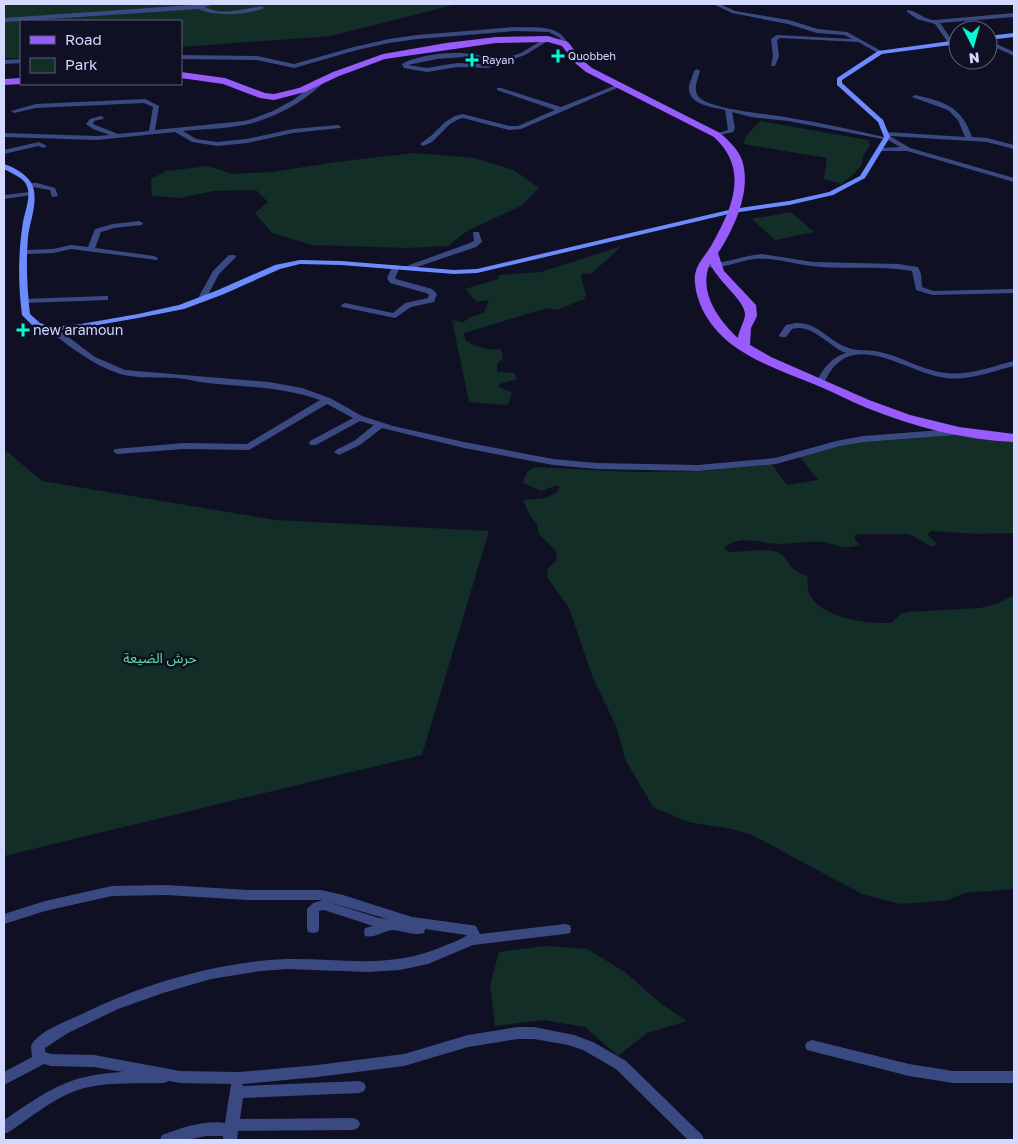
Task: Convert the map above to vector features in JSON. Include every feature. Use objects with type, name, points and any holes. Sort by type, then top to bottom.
[{"type":"main road","points":[[182,75],[233,83],[268,97],[291,93],[369,62],[424,50],[496,40],[548,39],[565,44],[585,67],[717,135],[730,145],[740,176],[733,211],[727,226],[712,252],[706,258],[702,268],[703,295],[714,318],[732,338],[765,360],[871,405],[924,424],[955,432],[1014,438]]},
{"type":"main road","points":[[4,82],[20,81]]},
{"type":"main road","points":[[712,252],[717,268],[750,305],[751,316],[745,328],[744,345]]},
{"type":"main road","points":[[702,268],[717,268]]},
{"type":"street","points":[[4,20],[161,8],[200,7],[212,4]]},
{"type":"street","points":[[716,4],[734,12],[789,22],[817,31],[844,32],[857,41],[880,52]]},
{"type":"street","points":[[200,7],[208,12],[231,12],[261,8]]},
{"type":"street","points":[[96,20],[114,15],[161,8]]},
{"type":"street","points":[[909,11],[919,18],[937,22],[942,20],[1014,15]]},
{"type":"street","points":[[84,17],[102,13]]},
{"type":"street","points":[[937,22],[948,35]]},
{"type":"street","points":[[182,57],[257,58],[294,66],[356,48],[389,41],[515,29],[550,30],[562,37],[565,44]]},
{"type":"street","points":[[998,37],[1014,35]]},
{"type":"street","points":[[773,65],[776,56],[774,39],[778,36],[857,41]]},
{"type":"street","points":[[476,72],[490,65],[523,54],[548,39]]},
{"type":"street","points":[[948,44],[880,52],[838,82],[876,116],[887,137],[908,149],[1014,180]]},
{"type":"street","points":[[998,47],[1014,54]]},
{"type":"street","points":[[470,55],[486,58],[490,65],[457,65],[427,70],[406,67],[405,64],[470,55]]},
{"type":"street","points":[[4,62],[20,61]]},
{"type":"street","points":[[697,71],[692,88],[696,98],[703,103],[751,115],[788,119],[887,137],[969,138],[993,141],[1014,147]]},
{"type":"street","points":[[4,135],[58,138],[117,136],[235,124],[258,119],[296,101],[313,90],[322,81]]},
{"type":"street","points":[[423,144],[438,136],[448,122],[456,116],[516,129],[560,109],[621,86]]},
{"type":"street","points":[[499,89],[560,109]]},
{"type":"street","points":[[915,97],[949,107],[965,126],[969,138]]},
{"type":"street","points":[[14,111],[44,106],[145,101],[156,106],[152,131]]},
{"type":"street","points":[[717,135],[730,131],[732,128],[728,109]]},
{"type":"street","points":[[100,118],[92,120],[89,124],[92,127],[105,129],[117,136]]},
{"type":"street","points":[[175,130],[194,142],[217,144],[300,130],[338,127]]},
{"type":"street","points":[[52,329],[81,326],[180,307],[278,267],[300,262],[454,272],[477,271],[733,211],[789,203],[831,194],[863,177],[881,150],[887,137]]},
{"type":"street","points":[[4,152],[39,144],[44,146]]},
{"type":"street","points":[[881,150],[908,149]]},
{"type":"street","points":[[12,151],[29,152]]},
{"type":"street","points":[[4,166],[19,175],[29,185],[53,189],[54,196]]},
{"type":"street","points":[[29,185],[31,204],[26,226],[25,252],[24,301],[26,315],[32,322],[52,329],[92,359],[122,372],[269,385],[302,391],[327,400],[359,418],[380,425],[464,445],[553,462],[597,466],[679,468],[764,462],[780,460],[839,443],[955,432]]},
{"type":"street","points":[[4,197],[30,194]]},
{"type":"street","points":[[91,249],[98,231],[112,226],[139,223]]},
{"type":"street","points":[[346,305],[395,316],[408,305],[431,300],[433,294],[429,291],[393,281],[391,278],[400,268],[478,242],[476,234]]},
{"type":"street","points":[[25,252],[53,251],[71,247],[154,258]]},
{"type":"street","points":[[717,268],[748,257],[762,256],[813,264],[898,266],[915,269],[918,273],[917,284],[919,288],[932,293],[1014,291]]},
{"type":"street","points":[[201,300],[216,273],[232,257]]},
{"type":"street","points":[[24,301],[104,298]]},
{"type":"street","points":[[783,335],[789,327],[804,324],[818,331],[839,347],[853,352],[881,355],[946,376],[978,372],[1014,364]]},
{"type":"street","points":[[820,382],[830,365],[838,358],[853,352]]},
{"type":"street","points":[[118,451],[184,446],[249,447],[327,400]]},
{"type":"street","points":[[313,443],[359,418]]},
{"type":"street","points":[[339,452],[357,443],[380,425]]},
{"type":"street","points":[[4,919],[45,906],[112,891],[166,890],[248,895],[320,895],[343,900],[406,921],[471,930],[474,935],[472,940]]},
{"type":"street","points":[[313,928],[313,910],[317,906],[324,905],[390,926],[420,929],[437,926]]},
{"type":"street","points":[[370,932],[390,926]]},
{"type":"street","points":[[359,1087],[238,1085],[180,1077],[94,1061],[43,1058],[38,1055],[38,1046],[48,1037],[117,1003],[150,990],[234,969],[287,964],[415,962],[472,940],[565,929]]},
{"type":"street","points":[[238,1085],[317,1071],[404,1060],[468,1041],[518,1033],[534,1033],[569,1039],[588,1046],[621,1064],[697,1140]]},
{"type":"street","points":[[812,1046],[909,1070],[953,1077],[1014,1077]]},
{"type":"street","points":[[4,1079],[43,1058]]},
{"type":"street","points":[[4,1128],[32,1108],[71,1086],[114,1080],[180,1077]]},
{"type":"street","points":[[231,1132],[238,1085]]},
{"type":"street","points":[[167,1140],[198,1131],[219,1128],[231,1132],[353,1124]]},
{"type":"green space","points":[[4,4],[457,4],[331,36],[182,47],[182,20],[20,20],[20,58],[4,58]]},
{"type":"green space","points":[[760,121],[868,140],[870,145],[863,156],[862,164],[854,174],[841,184],[824,179],[827,158],[743,144],[747,135]]},
{"type":"green space","points":[[414,153],[474,158],[514,170],[539,188],[521,206],[467,231],[448,246],[406,248],[312,245],[272,233],[255,213],[268,202],[256,190],[214,191],[180,198],[152,196],[151,179],[166,171],[208,166],[232,174],[272,172]]},
{"type":"green space","points":[[791,212],[814,232],[775,240],[752,219]]},
{"type":"green space","points":[[622,246],[591,274],[583,273],[581,277],[586,295],[584,299],[557,310],[547,308],[464,333],[465,340],[478,347],[501,349],[503,358],[497,364],[497,372],[514,373],[517,379],[497,386],[512,393],[508,405],[469,402],[452,320],[463,322],[473,316],[484,313],[489,300],[477,302],[465,289],[498,279],[499,275],[541,272]]},
{"type":"green space","points":[[949,434],[1014,439],[1014,534],[931,531],[928,535],[937,544],[932,547],[909,534],[862,534],[855,535],[855,540],[860,544],[850,547],[841,547],[823,542],[773,544],[743,540],[736,541],[724,549],[730,552],[761,550],[777,552],[796,571],[807,576],[809,593],[816,603],[835,615],[859,621],[892,623],[900,614],[908,612],[980,608],[996,604],[1014,595],[1014,889],[964,893],[949,900],[900,904],[862,894],[752,835],[732,829],[688,822],[653,807],[625,759],[617,728],[593,678],[569,608],[547,577],[548,568],[557,560],[556,551],[539,534],[537,524],[530,516],[523,500],[546,498],[557,492],[559,489],[558,485],[541,491],[523,483],[527,473],[535,467],[634,472],[706,471],[771,463],[787,485],[818,480],[799,456],[863,440]]},
{"type":"green space","name":"حرش الضيعة","points":[[4,449],[42,481],[275,520],[489,531],[422,755],[4,856]]},
{"type":"green space","points":[[545,946],[587,949],[625,972],[660,1003],[687,1021],[647,1033],[618,1056],[585,1027],[543,1020],[495,1026],[490,985],[499,952]]},
{"type":"place","name":"Quobbeh","points":[[558,56]]},
{"type":"place","name":"Rayan","points":[[472,60]]},
{"type":"place","name":"new aramoun","points":[[23,330]]}]
